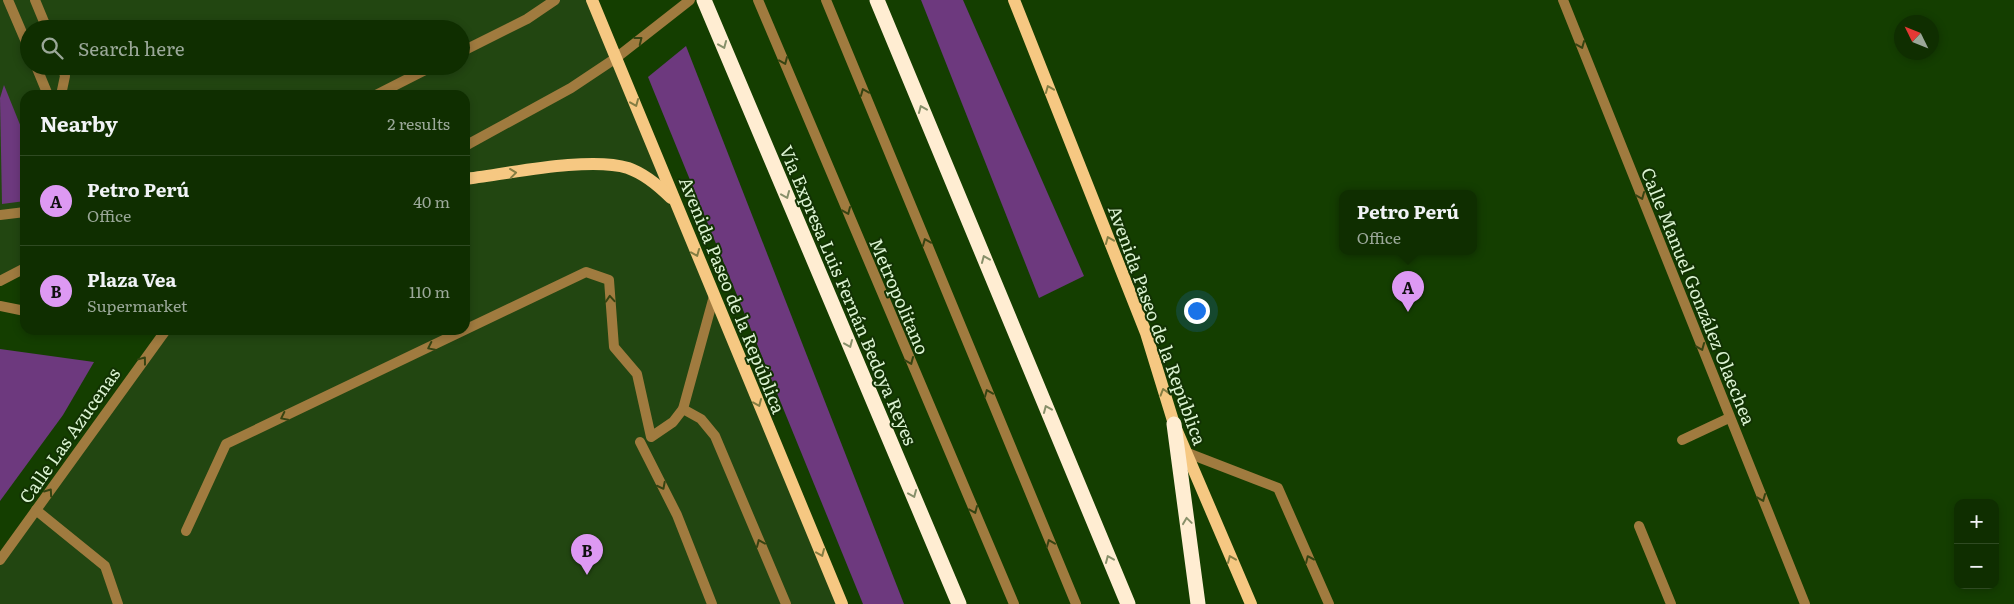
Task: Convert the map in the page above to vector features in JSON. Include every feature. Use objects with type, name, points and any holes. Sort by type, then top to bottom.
[{"type":"highway","name":"Vía Expresa Luis Fernán Bedoya Reyes","points":[[704,0],[959,604]]},
{"type":"highway","points":[[877,0],[1128,604]]},
{"type":"highway","points":[[1174,424],[1198,604]]},
{"type":"main road","name":"Avenida Paseo de la República","points":[[592,0],[842,604]]},
{"type":"main road","name":"Avenida Paseo de la República","points":[[1014,0],[1146,333],[1174,424],[1251,604]]},
{"type":"main road","points":[[470,178],[577,165],[610,165],[627,168],[649,179],[675,202]]},
{"type":"street","points":[[8,0],[20,28]]},
{"type":"street","points":[[36,0],[44,20]]},
{"type":"street","points":[[470,48],[527,19],[555,0]]},
{"type":"street","points":[[470,143],[571,88],[616,58],[690,0]]},
{"type":"street","name":"Metropolitano","points":[[758,0],[1014,604]]},
{"type":"street","points":[[826,0],[1076,604]]},
{"type":"street","name":"Calle Manuel González Olaechea","points":[[1563,0],[1805,604]]},
{"type":"street","points":[[40,75],[46,90]]},
{"type":"street","points":[[62,90],[65,75]]},
{"type":"street","points":[[386,90],[415,75]]},
{"type":"street","points":[[0,215],[20,213]]},
{"type":"street","points":[[0,281],[20,271]]},
{"type":"street","points":[[470,327],[586,272],[609,280],[614,347],[637,374],[651,437],[673,422],[683,409],[714,296]]},
{"type":"street","points":[[0,306],[20,310]]},
{"type":"street","name":"Calle Las Azucenas","points":[[0,560],[162,335]]},
{"type":"street","points":[[186,531],[226,444],[454,335]]},
{"type":"street","points":[[683,409],[701,419],[715,436],[786,604]]},
{"type":"street","points":[[1682,440],[1730,418]]},
{"type":"street","points":[[640,442],[677,515],[712,604]]},
{"type":"street","points":[[1186,452],[1278,488],[1328,604]]},
{"type":"street","points":[[36,510],[105,566],[118,604]]},
{"type":"street","points":[[1639,526],[1671,604]]},
{"type":"shaded area","points":[[0,0],[593,0],[837,604],[0,604],[0,564],[159,335],[470,335],[470,90],[20,90],[20,273],[0,283]]},
{"type":"shaded area","points":[[921,0],[963,0],[1084,276],[1039,298]]},
{"type":"shaded area","points":[[686,46],[904,604],[863,604],[648,77]]},
{"type":"shaded area","points":[[4,85],[20,125],[20,202],[2,204],[0,98]]},
{"type":"shaded area","points":[[0,349],[94,362],[63,415],[0,501]]},
{"type":"place","name":"Petro Perú","points":[[1408,312]]},
{"type":"place","name":"Plaza Vea","points":[[587,575]]}]
